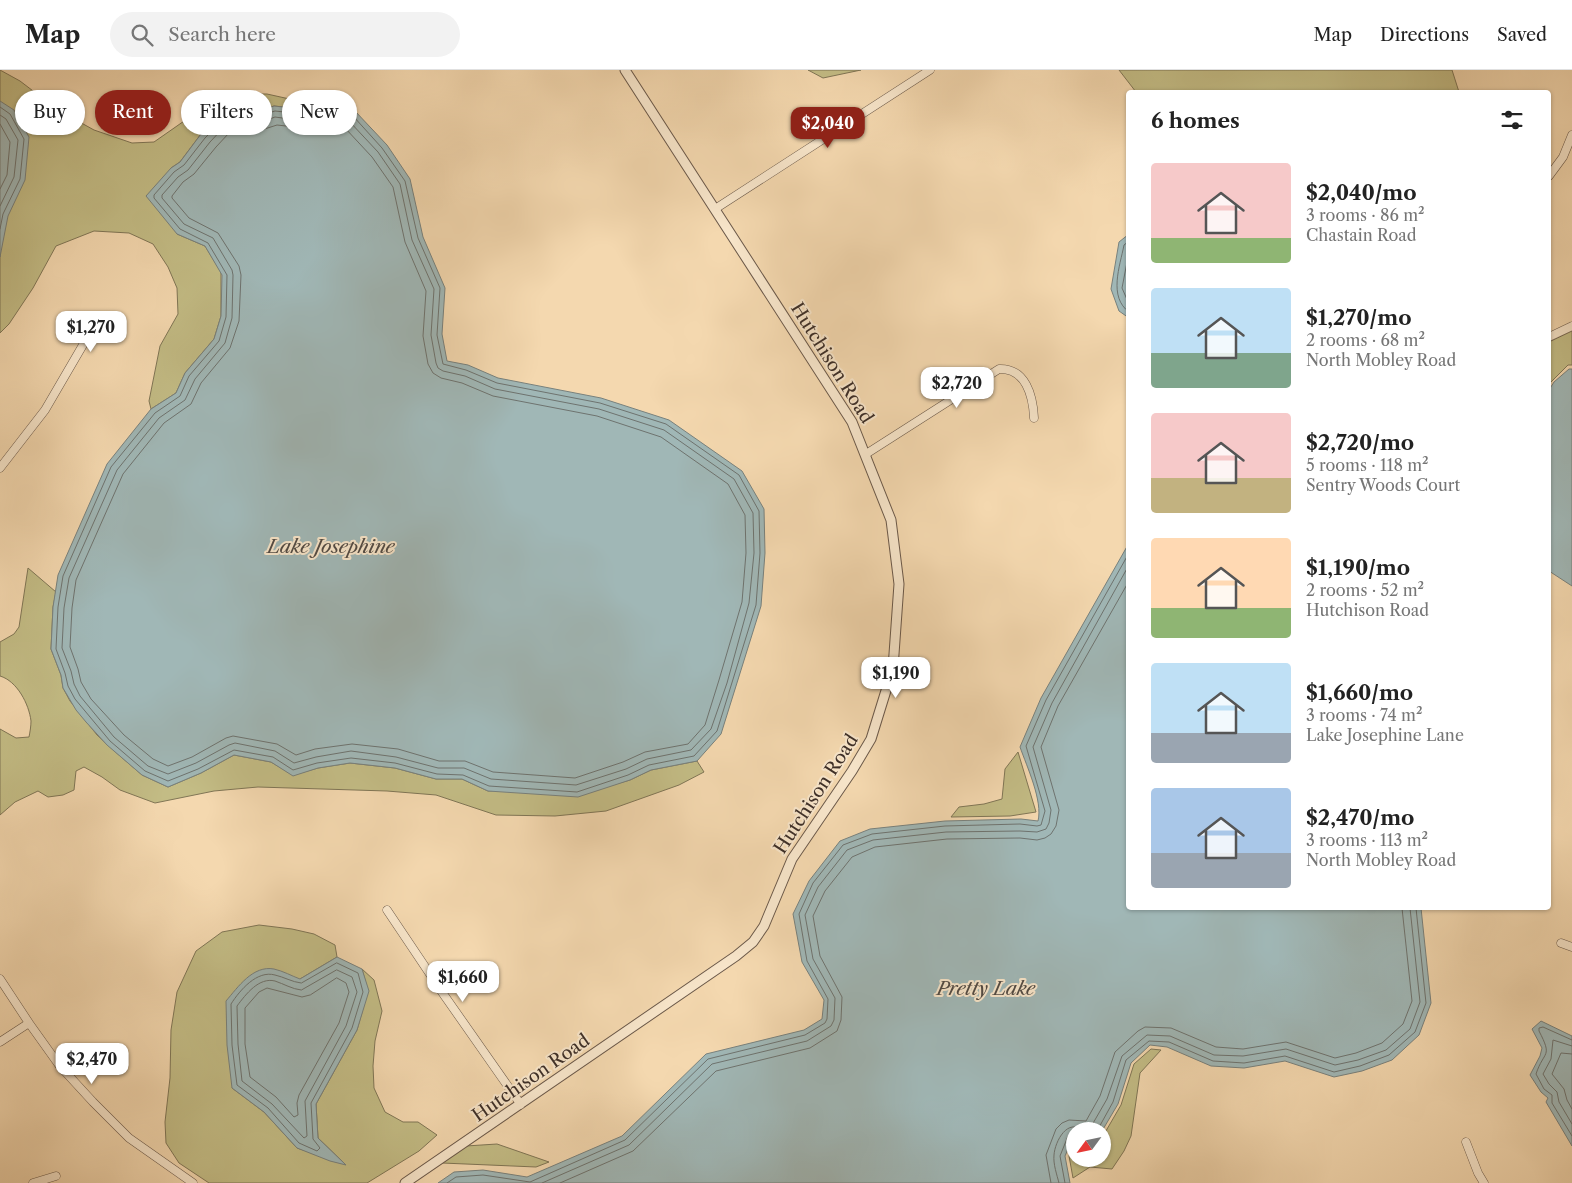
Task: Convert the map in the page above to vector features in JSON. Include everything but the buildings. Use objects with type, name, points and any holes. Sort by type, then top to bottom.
[{"type":"street","name":"Hutchison Road","points":[[405,1183],[736,956],[753,942],[764,926],[792,859],[852,771],[871,739],[893,668],[899,584],[891,520],[852,422],[625,70]]},
{"type":"street","points":[[715,209],[930,70]]},
{"type":"street","points":[[1551,173],[1563,157],[1572,135]]},
{"type":"street","points":[[0,468],[45,410],[94,326]]},
{"type":"street","points":[[1551,336],[1572,326]]},
{"type":"street","points":[[866,454],[1000,369],[1013,370],[1020,375],[1028,388],[1033,405],[1034,418]]},
{"type":"street","points":[[387,910],[520,1105]]},
{"type":"street","points":[[1561,944],[1572,947]]},
{"type":"street","points":[[0,979],[58,1065],[129,1138],[193,1183]]},
{"type":"street","points":[[0,1042],[29,1023]]},
{"type":"street","points":[[1466,1142],[1484,1183]]},
{"type":"street","points":[[33,1183],[56,1176]]},
{"type":"shaded area","points":[[0,70],[32,90],[15,90],[15,135],[85,135],[85,125],[95,130],[95,135],[109,135],[132,143],[154,142],[164,135],[171,135],[171,130],[181,123],[181,135],[200,135],[180,162],[171,168],[177,234],[205,246],[221,272],[221,316],[214,339],[185,373],[176,393],[151,409],[149,401],[160,346],[178,314],[177,288],[168,267],[153,244],[129,233],[94,231],[56,246],[33,288],[9,324],[0,333]]},
{"type":"shaded area","points":[[808,70],[861,70],[823,78]]},
{"type":"shaded area","points":[[1119,70],[1452,70],[1458,90],[1134,90]]},
{"type":"shaded area","points":[[272,95],[282,97],[282,107],[272,107]]},
{"type":"shaded area","points":[[1572,331],[1572,365],[1568,365],[1551,382],[1551,341]]},
{"type":"shaded area","points":[[28,568],[56,592],[53,607],[51,649],[61,675],[63,688],[70,701],[97,735],[112,749],[142,775],[168,787],[201,773],[234,755],[271,762],[293,775],[318,768],[350,763],[395,768],[436,779],[462,779],[488,791],[605,787],[630,780],[651,770],[697,761],[704,772],[679,785],[606,811],[555,816],[496,815],[436,795],[387,791],[258,787],[214,791],[155,803],[120,790],[84,767],[76,771],[74,790],[63,795],[48,797],[38,791],[15,802],[0,815],[0,729],[16,738],[29,737],[31,727],[30,714],[21,694],[12,683],[0,676],[0,642],[14,634],[19,627]]},
{"type":"shaded area","points":[[1018,752],[1036,812],[1010,816],[951,817],[959,807],[984,804],[1002,799],[1005,769]]},
{"type":"shaded area","points":[[259,925],[314,934],[335,945],[337,957],[300,979],[232,1088],[264,1112],[297,1148],[345,1164],[318,1138],[316,1104],[357,1030],[368,991],[362,969],[374,980],[382,1011],[375,1041],[374,1088],[385,1112],[403,1122],[418,1122],[437,1135],[419,1151],[367,1183],[209,1183],[179,1163],[166,1143],[165,1122],[170,1078],[171,1030],[177,992],[196,951],[222,932]]},
{"type":"shaded area","points":[[1151,1049],[1161,1050],[1140,1073],[1131,1136],[1124,1151],[1112,1169],[1101,1168],[1111,1168],[1111,1122],[1121,1105],[1134,1064]]},
{"type":"shaded area","points":[[497,1144],[549,1162],[536,1167],[442,1163],[439,1165],[466,1146]]},
{"type":"shaded area","points":[[1071,1168],[1088,1168],[1073,1178]]},
{"type":"water","points":[[0,101],[15,112],[15,135],[28,135],[29,137],[25,180],[8,216],[0,257]]},
{"type":"water","name":"Lake Josephine","points":[[272,107],[282,107],[282,135],[357,135],[357,113],[387,145],[410,179],[423,237],[445,288],[442,334],[447,361],[468,365],[498,378],[601,398],[669,420],[742,471],[764,509],[765,553],[761,606],[721,734],[697,761],[651,770],[630,780],[578,797],[488,791],[462,779],[436,779],[395,768],[350,763],[318,768],[293,776],[271,762],[234,755],[201,773],[168,787],[142,775],[107,745],[76,710],[63,688],[61,675],[51,649],[53,607],[58,575],[107,464],[151,409],[176,393],[185,373],[214,339],[221,316],[222,275],[205,246],[177,234],[146,196],[171,168],[180,162],[200,135],[272,135]]},
{"type":"water","points":[[1126,236],[1126,316],[1119,311],[1111,289],[1119,242]]},
{"type":"water","points":[[1569,369],[1572,369],[1572,586],[1551,572],[1551,387]]},
{"type":"water","name":"Pretty Lake","points":[[1126,548],[1126,910],[1421,910],[1431,1003],[1419,1035],[1392,1060],[1362,1071],[1334,1077],[1285,1061],[1244,1068],[1211,1066],[1167,1047],[1150,1045],[1131,1063],[1118,1104],[1107,1122],[1066,1122],[1065,1156],[1070,1183],[438,1183],[454,1172],[483,1170],[527,1177],[622,1136],[706,1054],[804,1030],[822,1019],[824,1000],[802,962],[793,914],[809,881],[840,841],[870,829],[945,821],[1021,819],[1038,821],[1039,813],[1036,794],[1020,747],[1041,698]]},
{"type":"water","points":[[337,957],[362,969],[369,991],[357,1030],[316,1104],[318,1138],[346,1165],[297,1148],[264,1112],[232,1088],[227,1045],[226,1001],[247,978],[259,970],[274,969],[300,979]]},
{"type":"water","points":[[1541,1021],[1572,1036],[1572,1146],[1546,1102],[1548,1098],[1541,1092],[1530,1075],[1542,1048],[1532,1029]]}]
